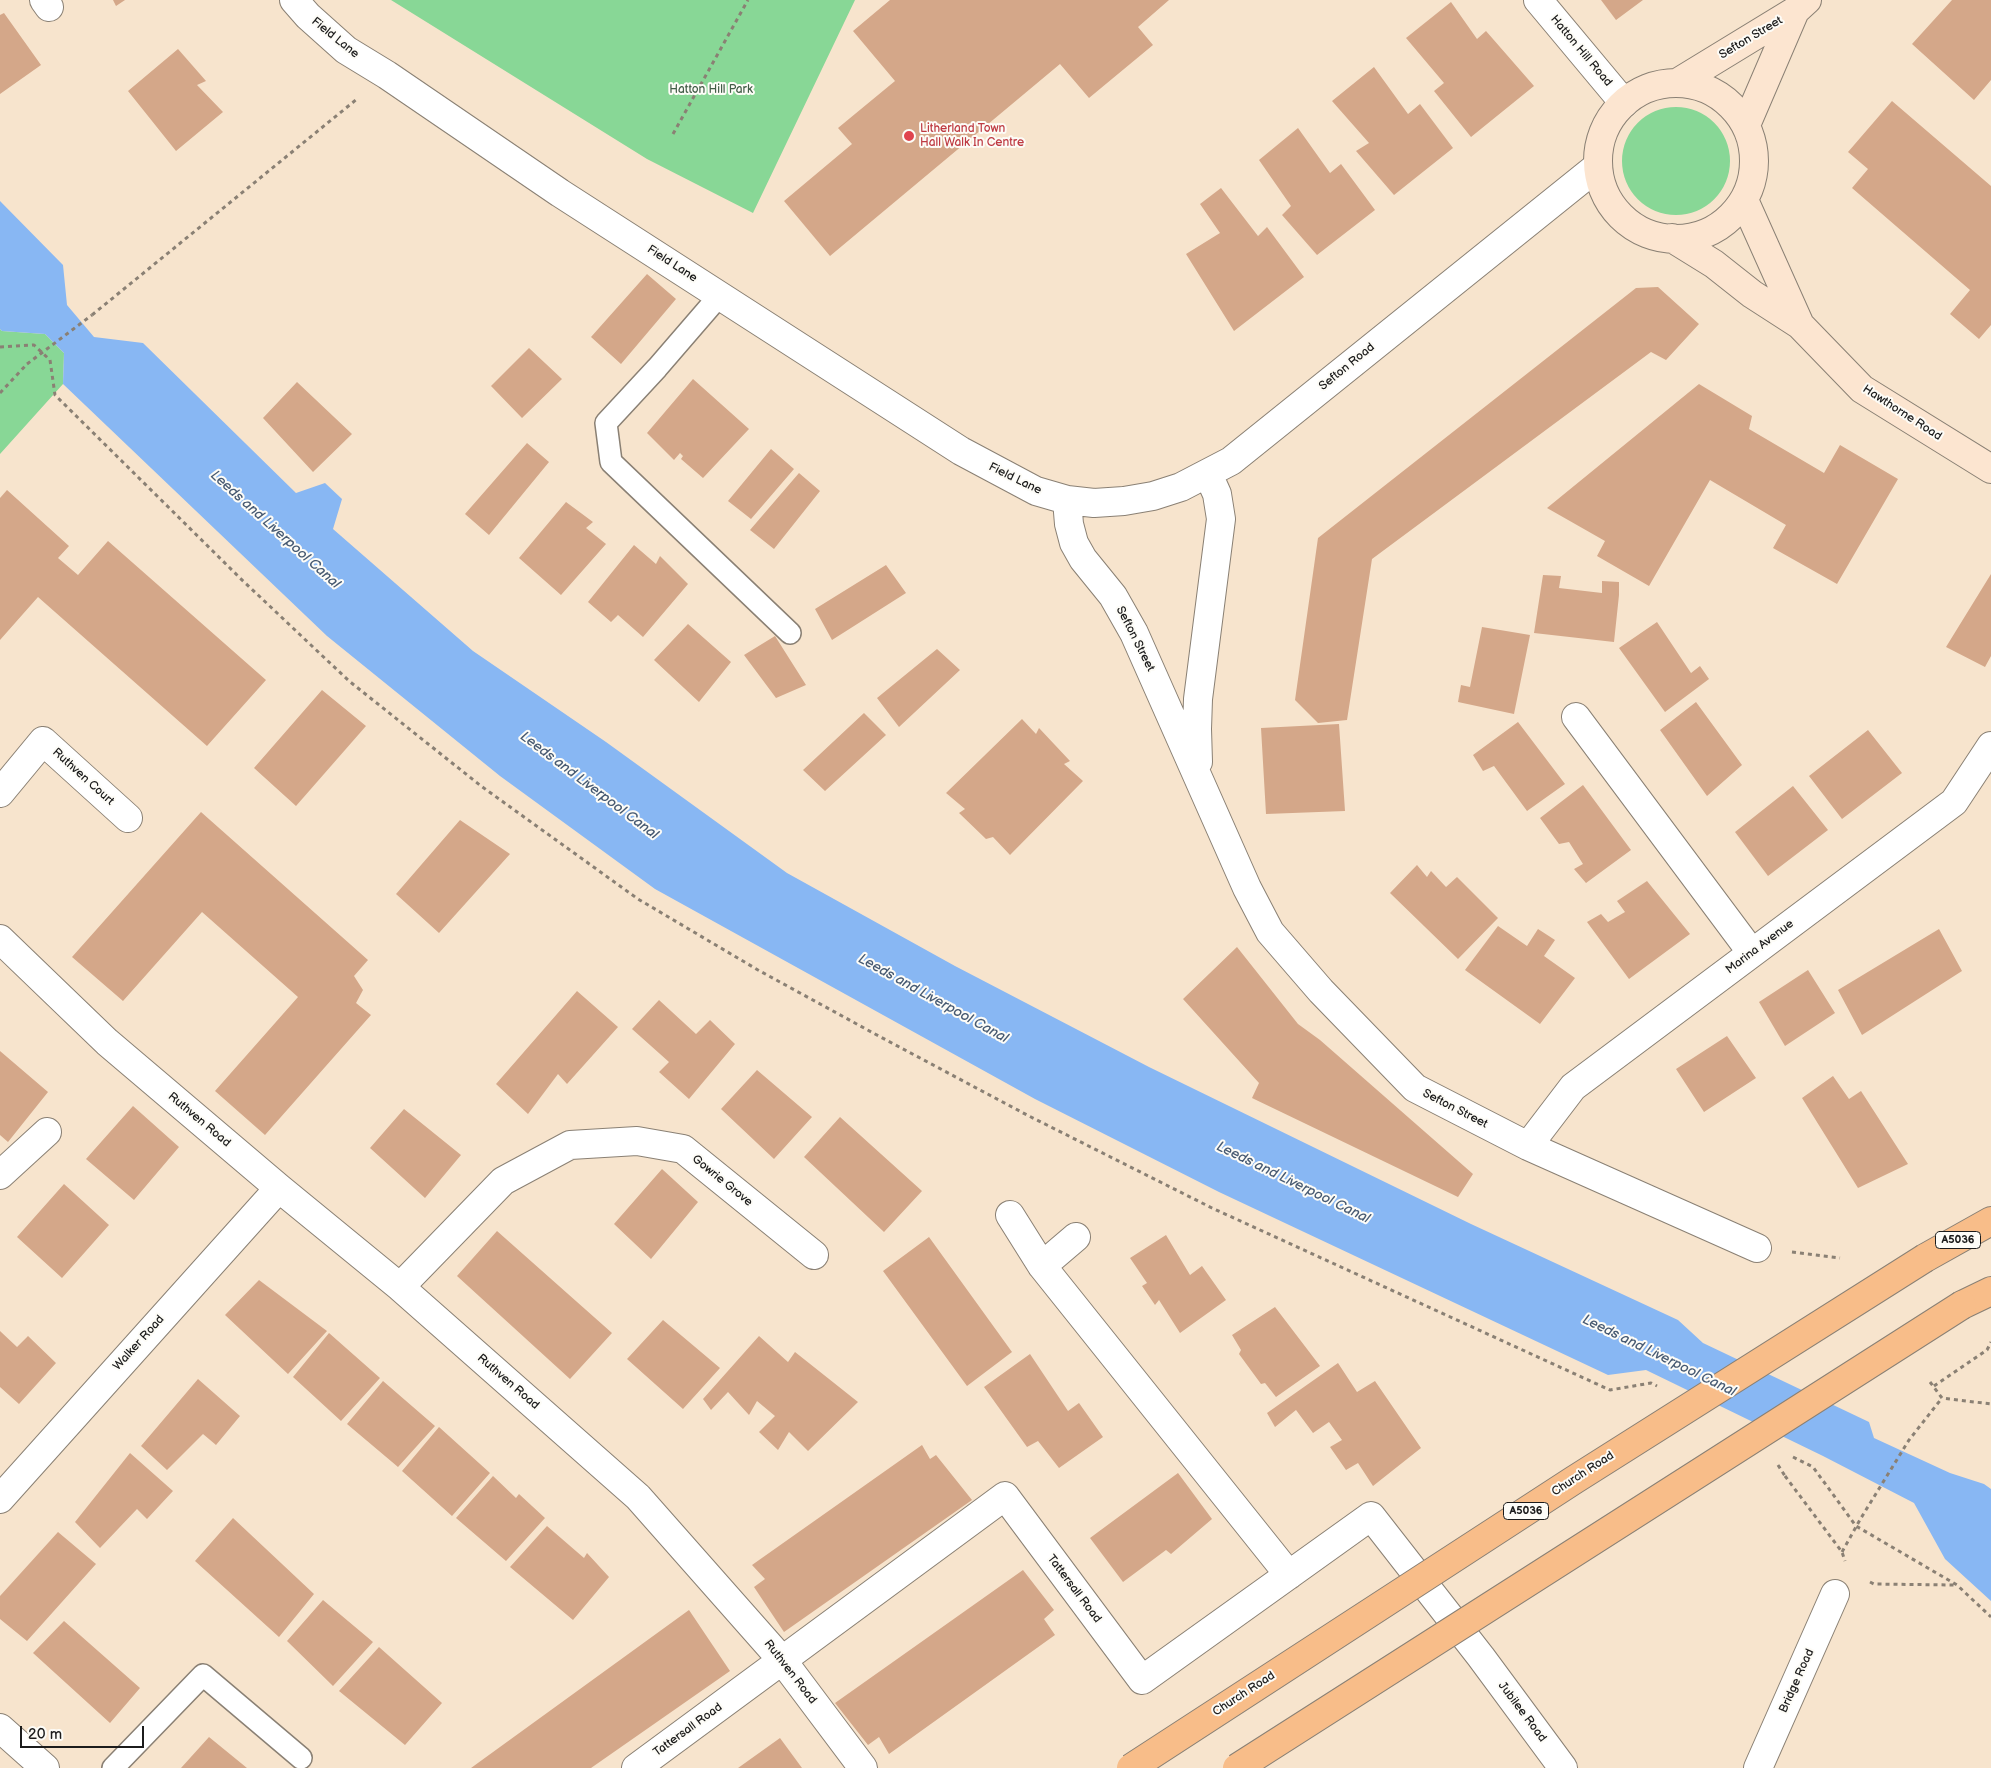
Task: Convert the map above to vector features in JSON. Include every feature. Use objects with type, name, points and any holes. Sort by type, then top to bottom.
[{"type":"highway","name":"Church Road","points":[[1131,1768],[1574,1480],[1925,1258],[1991,1221]]},
{"type":"highway","points":[[1237,1768],[1962,1305],[1991,1291]]},
{"type":"main road","name":"Sefton Street","points":[[1677,83],[1801,5]]},
{"type":"main road","name":"Sefton Street","points":[[1746,125],[1801,5]]},
{"type":"main road","points":[[1677,83],[1698,85],[1717,94],[1733,108],[1746,125],[1752,143],[1754,162],[1752,182],[1744,200],[1730,217],[1713,229],[1693,237],[1672,238],[1650,234],[1630,223],[1614,208],[1603,188],[1598,166],[1600,142],[1609,121],[1624,103],[1640,92],[1658,85],[1677,83]]},
{"type":"main road","name":"Hawthorne Road","points":[[1744,200],[1800,325]]},
{"type":"main road","name":"Hawthorne Road","points":[[1672,238],[1714,264],[1752,294],[1800,325],[1862,389],[1991,469]]},
{"type":"street","name":"Field Lane","points":[[294,0],[308,16],[346,50],[387,75],[560,193],[961,451],[1036,491],[1067,500]]},
{"type":"street","name":"Hatton Hill Road","points":[[1538,0],[1624,103]]},
{"type":"street","name":"Sefton Road","points":[[1067,500],[1094,503],[1124,501],[1162,493],[1181,487],[1231,461],[1598,166]]},
{"type":"street","name":"Sefton Street","points":[[1201,784],[1197,755],[1198,699],[1221,519],[1217,494],[1208,474]]},
{"type":"street","name":"Sefton Street","points":[[1067,500],[1069,524],[1074,543],[1083,559],[1113,596],[1134,633],[1247,888],[1270,932],[1321,991],[1415,1088],[1528,1146],[1757,1248]]},
{"type":"street","points":[[1576,717],[1752,953]]},
{"type":"street","name":"Ruthven Court","points":[[0,793],[43,741],[128,818]]},
{"type":"street","name":"Marina Avenue","points":[[1528,1146],[1573,1087],[1954,802],[1991,746]]},
{"type":"street","name":"Ruthven Road","points":[[0,939],[107,1042],[279,1188],[400,1287],[638,1497],[782,1660],[863,1768]]},
{"type":"street","points":[[0,1175],[47,1132]]},
{"type":"street","name":"Gowrie Grove","points":[[400,1287],[502,1181],[570,1145],[637,1141],[683,1149],[814,1255]]},
{"type":"street","name":"Walker Road","points":[[0,1499],[279,1188]]},
{"type":"street","points":[[1010,1215],[1042,1266],[1289,1575]]},
{"type":"street","points":[[1042,1266],[1076,1238]]},
{"type":"street","name":"Tattersall Road","points":[[636,1768],[1005,1496],[1142,1680],[1371,1516],[1481,1657]]},
{"type":"street","name":"Bridge Road","points":[[1758,1768],[1835,1594]]},
{"type":"street","name":"Jubilee Road","points":[[1481,1657],[1563,1768]]},
{"type":"street","points":[[0,1728],[45,1768]]},
{"type":"lane","points":[[720,295],[606,423],[611,462],[790,633]]},
{"type":"lane","points":[[113,1768],[203,1675],[302,1758]]},
{"type":"path","points":[[673,134],[748,0]]},
{"type":"path","points":[[0,394],[27,364],[92,315],[387,75]]},
{"type":"path","points":[[0,347],[34,345],[50,360],[55,395],[240,578],[349,681],[481,786],[638,899],[758,970],[874,1034],[1027,1115],[1212,1208],[1610,1390],[1651,1383],[1659,1387]]},
{"type":"path","points":[[1757,1248],[1840,1258]]},
{"type":"path","points":[[1934,1386],[1987,1350],[1991,1342]]},
{"type":"path","points":[[1930,1382],[1942,1398],[1991,1404]]},
{"type":"path","points":[[1842,1552],[1860,1518],[1906,1445],[1942,1398]]},
{"type":"path","points":[[1787,1454],[1813,1467],[1856,1526],[1957,1585],[1991,1617]]},
{"type":"path","points":[[1785,1476],[1842,1552],[1848,1569],[1874,1584],[1957,1585]]},
{"type":"path","points":[[1835,1594],[1848,1569]]},
{"type":"green space","name":"Hatton Hill Park","points":[[391,0],[855,0],[753,213],[647,159]]},
{"type":"green space","points":[[1676,107],[1697,111],[1714,123],[1726,140],[1730,161],[1726,182],[1714,199],[1697,211],[1676,215],[1655,211],[1638,199],[1626,182],[1622,161],[1626,140],[1638,123],[1655,111]]},
{"type":"green space","points":[[0,329],[2,331],[45,334],[64,353],[63,384],[0,454]]},
{"type":"water","name":"Leeds and Liverpool Canal","points":[[0,201],[63,265],[67,305],[94,337],[143,343],[296,493],[325,483],[342,499],[333,529],[473,651],[606,742],[787,873],[955,966],[1149,1067],[1471,1224],[1678,1320],[1703,1343],[1869,1422],[1874,1438],[1950,1473],[1984,1484],[1991,1489],[1991,1601],[1945,1559],[1914,1503],[1823,1456],[1646,1370],[1608,1375],[1219,1192],[1035,1099],[655,889],[500,776],[327,636],[63,384],[64,353],[45,334],[2,331],[0,329]]},
{"type":"building","points":[[113,0],[125,0],[116,6]]},
{"type":"building","name":"Litherland Town Hall Walk In Centre","points":[[890,0],[1169,0],[1138,27],[1153,45],[1089,98],[1060,64],[830,256],[784,201],[852,144],[838,128],[895,81],[853,31]]},
{"type":"building","points":[[1601,0],[1643,0],[1616,20]]},
{"type":"building","points":[[1952,0],[1991,0],[1991,80],[1974,100],[1912,44]]},
{"type":"building","points":[[1451,2],[1477,39],[1486,31],[1534,86],[1471,137],[1434,91],[1444,83],[1406,38]]},
{"type":"building","points":[[4,13],[41,65],[0,94],[0,15]]},
{"type":"building","points":[[178,49],[206,81],[197,85],[223,112],[176,151],[128,91]]},
{"type":"building","points":[[1374,67],[1408,114],[1420,104],[1453,148],[1394,195],[1356,151],[1369,143],[1332,101]]},
{"type":"building","points":[[1892,101],[1991,186],[1991,325],[1979,339],[1950,314],[1970,290],[1852,188],[1868,169],[1848,152]]},
{"type":"building","points":[[1298,128],[1330,173],[1341,164],[1375,210],[1317,255],[1282,215],[1291,206],[1259,160]]},
{"type":"building","points":[[1221,188],[1258,236],[1267,227],[1304,277],[1234,331],[1186,254],[1220,233],[1200,204]]},
{"type":"building","points":[[647,274],[676,299],[621,364],[591,337]]},
{"type":"building","points":[[1658,287],[1699,324],[1666,360],[1651,352],[1372,559],[1347,720],[1318,723],[1295,700],[1318,538],[1636,288]]},
{"type":"building","points":[[529,348],[562,379],[522,418],[491,386]]},
{"type":"building","points":[[693,379],[749,429],[703,478],[681,459],[683,456],[680,453],[674,460],[647,433]]},
{"type":"building","points":[[297,382],[352,434],[313,472],[263,418]]},
{"type":"building","points":[[1699,384],[1752,416],[1749,429],[1824,473],[1840,445],[1898,479],[1837,584],[1773,548],[1786,525],[1710,480],[1649,586],[1597,556],[1605,541],[1547,508]]},
{"type":"building","points":[[527,443],[549,462],[489,535],[465,514]]},
{"type":"building","points":[[771,449],[794,469],[751,519],[728,501]]},
{"type":"building","points":[[799,473],[820,491],[774,549],[750,530]]},
{"type":"building","points":[[7,490],[69,546],[58,558],[78,575],[108,541],[266,680],[207,746],[38,597],[0,640],[0,498]]},
{"type":"building","points":[[566,502],[593,522],[586,528],[606,544],[561,595],[519,558]]},
{"type":"building","points":[[634,545],[656,564],[660,556],[688,584],[643,637],[618,615],[611,622],[588,602]]},
{"type":"building","points":[[886,565],[906,593],[832,640],[815,609]]},
{"type":"building","points":[[1991,574],[1991,656],[1985,667],[1946,647]]},
{"type":"building","points":[[1543,575],[1561,576],[1559,588],[1602,593],[1602,581],[1619,582],[1614,642],[1534,633]]},
{"type":"building","points":[[1657,622],[1691,673],[1700,666],[1709,679],[1665,712],[1619,648]]},
{"type":"building","points":[[688,624],[731,662],[699,702],[654,660]]},
{"type":"building","points":[[1482,627],[1530,635],[1514,714],[1458,702],[1461,685],[1470,687]]},
{"type":"building","points":[[775,636],[806,685],[776,698],[744,655]]},
{"type":"building","points":[[937,649],[960,670],[899,727],[877,698]]},
{"type":"building","points":[[322,690],[366,726],[296,806],[254,768]]},
{"type":"building","points":[[1696,702],[1742,765],[1707,796],[1660,730]]},
{"type":"building","points":[[864,713],[886,735],[825,791],[803,770]]},
{"type":"building","points":[[1022,719],[1036,734],[1039,728],[1070,761],[1064,764],[1083,781],[1010,855],[993,837],[986,839],[959,813],[965,809],[946,793]]},
{"type":"building","points":[[1518,722],[1565,784],[1527,811],[1494,766],[1483,771],[1473,755]]},
{"type":"building","points":[[1339,724],[1345,811],[1266,814],[1261,728]]},
{"type":"building","points":[[1868,730],[1902,773],[1842,819],[1809,776]]},
{"type":"building","points":[[1583,785],[1631,850],[1586,883],[1574,869],[1583,864],[1569,842],[1559,844],[1540,818]]},
{"type":"building","points":[[1793,786],[1828,830],[1768,876],[1735,832]]},
{"type":"building","points":[[201,812],[368,960],[354,976],[363,990],[356,1003],[371,1015],[265,1135],[215,1091],[298,997],[202,912],[123,1001],[72,957]]},
{"type":"building","points":[[460,820],[510,854],[439,933],[396,894]]},
{"type":"building","points":[[1417,865],[1427,877],[1431,871],[1446,887],[1457,877],[1498,918],[1458,959],[1390,893]]},
{"type":"building","points":[[1647,881],[1690,934],[1629,979],[1587,922],[1601,914],[1608,922],[1625,912],[1617,901]]},
{"type":"building","points":[[1498,926],[1527,946],[1538,929],[1555,940],[1544,956],[1575,978],[1540,1024],[1465,970]]},
{"type":"building","points":[[1939,929],[1962,971],[1862,1035],[1838,990]]},
{"type":"building","points":[[1237,947],[1298,1024],[1320,1040],[1473,1174],[1458,1197],[1252,1098],[1259,1083],[1183,999]]},
{"type":"building","points":[[1808,970],[1835,1013],[1785,1046],[1759,1002]]},
{"type":"building","points":[[577,991],[618,1027],[567,1084],[558,1074],[528,1114],[496,1084]]},
{"type":"building","points":[[659,1000],[696,1034],[710,1020],[735,1044],[689,1099],[659,1072],[669,1062],[632,1029]]},
{"type":"building","points":[[1727,1036],[1756,1078],[1704,1112],[1676,1069]]},
{"type":"building","points":[[0,1051],[48,1092],[8,1142],[0,1135]]},
{"type":"building","points":[[757,1070],[812,1117],[774,1159],[721,1109]]},
{"type":"building","points":[[1833,1076],[1849,1099],[1861,1091],[1908,1164],[1858,1188],[1802,1098]]},
{"type":"building","points":[[133,1106],[179,1147],[134,1200],[86,1159]]},
{"type":"building","points":[[404,1109],[461,1155],[425,1198],[370,1148]]},
{"type":"building","points":[[840,1117],[922,1191],[884,1232],[804,1157]]},
{"type":"building","points":[[662,1169],[698,1202],[651,1259],[614,1224]]},
{"type":"building","points":[[64,1184],[109,1225],[62,1278],[17,1237]]},
{"type":"building","points":[[497,1231],[612,1333],[570,1379],[457,1276]]},
{"type":"building","points":[[1166,1235],[1190,1275],[1202,1266],[1226,1300],[1180,1333],[1159,1300],[1155,1305],[1142,1286],[1147,1283],[1130,1258]]},
{"type":"building","points":[[929,1237],[1012,1352],[967,1386],[883,1271]]},
{"type":"building","points":[[259,1280],[327,1331],[288,1374],[225,1315]]},
{"type":"building","points":[[1275,1307],[1320,1366],[1276,1397],[1265,1383],[1261,1384],[1239,1354],[1241,1350],[1232,1335]]},
{"type":"building","points":[[663,1320],[720,1368],[683,1409],[627,1359]]},
{"type":"building","points":[[0,1331],[17,1347],[28,1336],[56,1363],[19,1404],[0,1387]]},
{"type":"building","points":[[329,1333],[380,1378],[341,1421],[293,1377]]},
{"type":"building","points":[[759,1336],[788,1362],[795,1352],[858,1402],[808,1451],[789,1432],[778,1450],[759,1432],[775,1416],[757,1401],[749,1415],[728,1392],[711,1410],[703,1399]]},
{"type":"building","points":[[1030,1354],[1068,1411],[1079,1403],[1103,1437],[1059,1468],[1038,1441],[1027,1447],[984,1387]]},
{"type":"building","points":[[1338,1363],[1357,1392],[1375,1381],[1421,1448],[1373,1486],[1358,1463],[1346,1470],[1330,1447],[1342,1440],[1329,1422],[1313,1433],[1296,1410],[1275,1427],[1267,1413]]},
{"type":"building","points":[[198,1379],[240,1416],[216,1445],[203,1434],[167,1470],[141,1446]]},
{"type":"building","points":[[383,1381],[435,1426],[398,1467],[347,1424]]},
{"type":"building","points":[[439,1427],[490,1473],[452,1516],[402,1471]]},
{"type":"building","points":[[922,1445],[930,1459],[936,1455],[972,1500],[784,1632],[754,1587],[765,1579],[752,1565]]},
{"type":"building","points":[[130,1453],[173,1491],[147,1519],[137,1509],[100,1548],[75,1522]]},
{"type":"building","points":[[1178,1473],[1212,1519],[1171,1554],[1166,1550],[1123,1582],[1090,1538]]},
{"type":"building","points":[[493,1476],[516,1498],[519,1494],[545,1518],[506,1561],[456,1518]]},
{"type":"building","points":[[233,1518],[314,1594],[279,1637],[195,1561]]},
{"type":"building","points":[[547,1526],[584,1558],[587,1553],[609,1577],[573,1620],[510,1567]]},
{"type":"building","points":[[58,1532],[96,1564],[27,1641],[0,1619],[0,1596]]},
{"type":"building","points":[[1023,1570],[1054,1610],[1044,1619],[1055,1635],[889,1754],[879,1737],[868,1745],[835,1703]]},
{"type":"building","points":[[323,1600],[373,1642],[333,1686],[287,1641]]},
{"type":"building","points":[[689,1610],[730,1671],[591,1768],[471,1768]]},
{"type":"building","points":[[64,1621],[140,1688],[110,1723],[33,1653]]},
{"type":"building","points":[[379,1647],[442,1703],[405,1745],[339,1691]]},
{"type":"building","points":[[209,1737],[247,1768],[181,1768]]},
{"type":"building","points":[[780,1738],[802,1768],[738,1768]]},
{"type":"place","name":"Litherland Town Hall Walk In Centre","points":[[909,136]]}]
